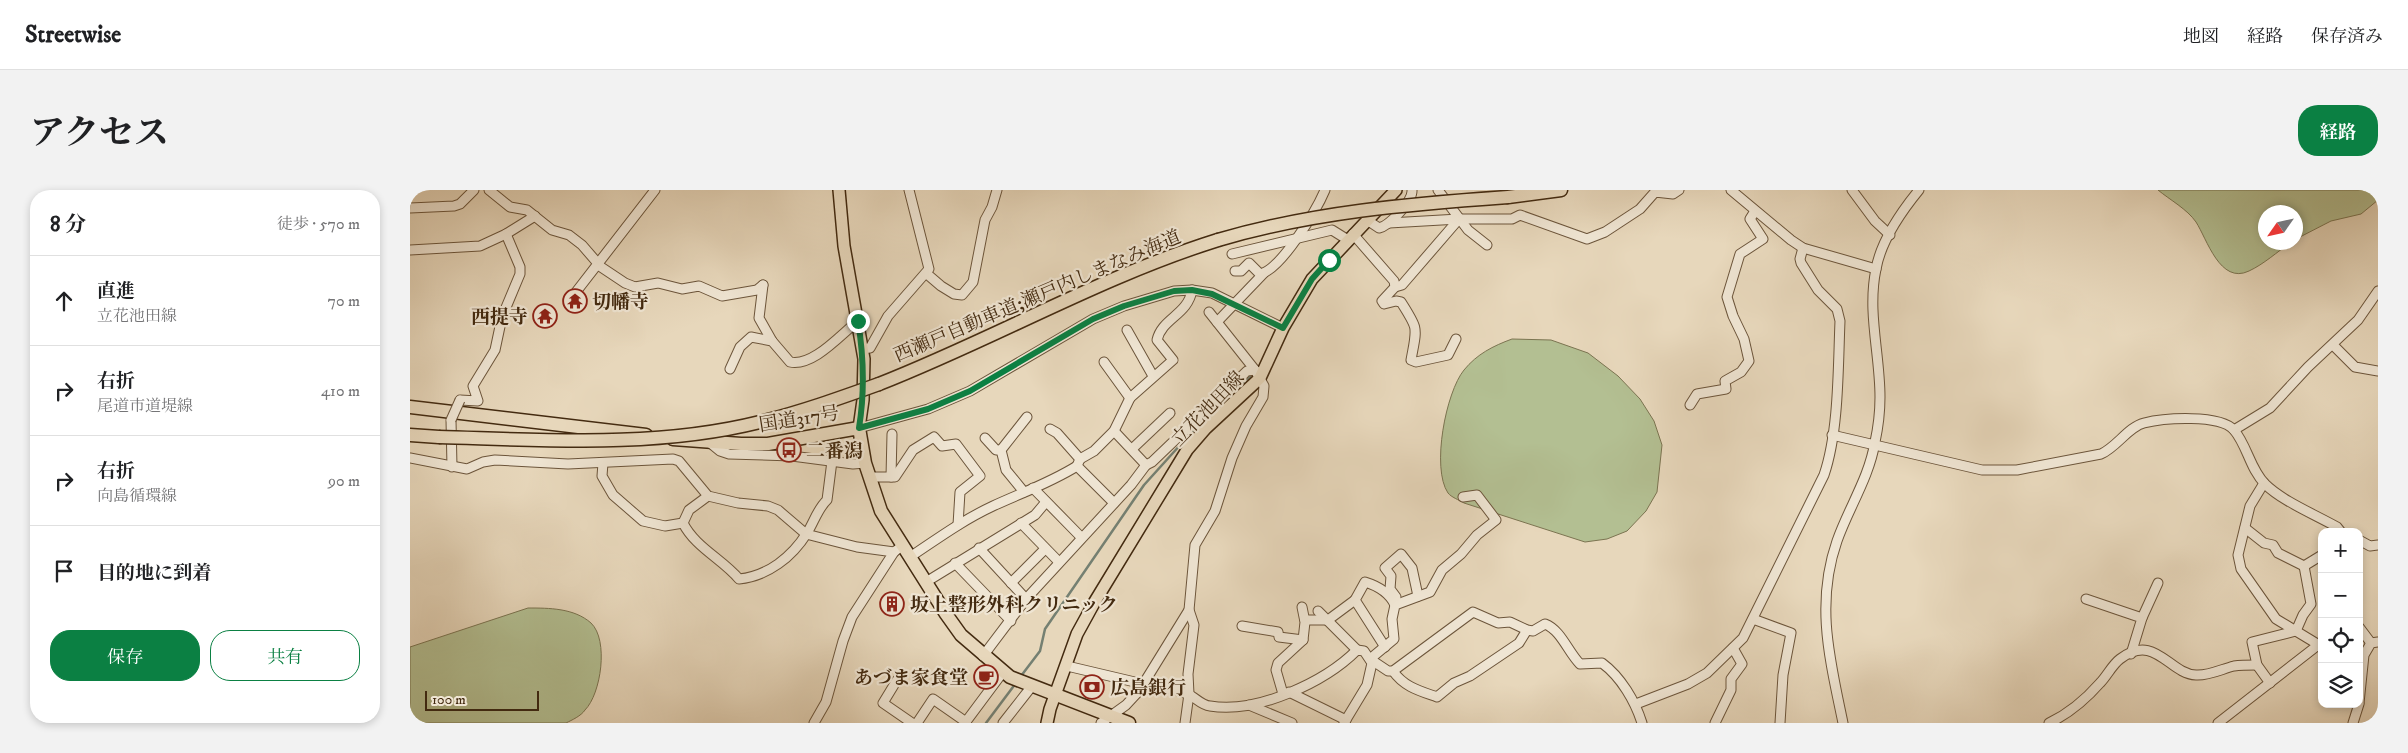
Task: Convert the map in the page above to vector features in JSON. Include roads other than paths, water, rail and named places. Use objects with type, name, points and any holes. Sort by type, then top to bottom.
[{"type":"highway","name":"西瀬戸自動車道;瀬戸内しまなみ海道","points":[[410,435],[606,441],[716,430],[767,420],[879,384],[944,358],[1126,273],[1218,240],[1288,222],[1348,211],[1398,205],[1508,197],[1561,190]]},
{"type":"highway","name":"国道317号","points":[[410,407],[709,442],[768,444],[859,428],[865,464],[881,511],[902,552],[926,582],[961,635],[983,656],[1007,674],[1105,719],[1128,723]]},
{"type":"main road","points":[[839,190],[844,246],[862,350],[863,400],[859,428]]},
{"type":"main road","name":"立花池田線","points":[[1047,723],[1077,634],[1187,450],[1258,374],[1312,279],[1396,190]]},
{"type":"street","points":[[410,208],[435,209],[454,206],[460,204],[474,190]]},
{"type":"street","points":[[490,190],[510,207],[527,210],[552,230],[569,235],[582,245],[598,264],[625,283],[636,287],[658,283],[682,288],[699,286],[722,296],[757,290],[763,285],[759,318],[772,341],[790,362],[805,362],[828,347],[858,321]]},
{"type":"street","points":[[576,292],[654,190]]},
{"type":"street","points":[[862,350],[870,348],[888,316],[909,290],[927,274],[929,269],[928,258],[908,190]]},
{"type":"street","points":[[927,274],[954,294],[962,295],[967,290],[975,275],[983,229],[997,190]]},
{"type":"street","points":[[1217,322],[1264,273],[1272,268],[1298,238],[1325,190]]},
{"type":"street","points":[[1367,220],[1379,228],[1389,223],[1411,198],[1412,190]]},
{"type":"street","points":[[1438,190],[1468,230],[1487,245]]},
{"type":"street","points":[[1389,223],[1512,218],[1520,215],[1587,239],[1605,232],[1640,209],[1655,192],[1673,194],[1679,190]]},
{"type":"street","points":[[1731,190],[1803,248],[1876,269]]},
{"type":"street","points":[[1852,190],[1875,221],[1890,235]]},
{"type":"street","points":[[1843,723],[1824,621],[1825,597],[1837,540],[1862,484],[1875,444],[1880,397],[1872,300],[1876,269],[1890,235],[1919,190]]},
{"type":"street","points":[[1690,405],[1696,394],[1726,389],[1725,381],[1741,372],[1749,361],[1744,339],[1733,316],[1727,297],[1740,254],[1763,238],[1750,219],[1755,211]]},
{"type":"street","points":[[410,250],[480,246],[506,234],[535,216]]},
{"type":"street","points":[[1456,339],[1448,355],[1413,362],[1411,360],[1416,329],[1415,324],[1401,302],[1396,301],[1384,304],[1382,301],[1394,287],[1402,285],[1459,219]]},
{"type":"street","points":[[1232,254],[1332,230],[1350,237],[1384,269],[1394,281],[1394,287]]},
{"type":"street","points":[[452,467],[451,420],[460,400],[478,401],[473,386],[495,350],[502,318],[520,274],[520,267],[506,234]]},
{"type":"street","points":[[1636,704],[1688,684],[1707,673],[1743,638],[1824,475],[1829,459],[1832,435],[1840,321],[1837,309],[1818,290],[1801,263],[1800,259],[1803,248]]},
{"type":"street","points":[[1235,271],[1241,271],[1249,263],[1260,274],[1264,273]]},
{"type":"street","points":[[859,428],[928,409],[970,391],[1066,334],[1124,306],[1174,291],[1192,290],[1212,294],[1235,303],[1283,328]]},
{"type":"street","points":[[814,723],[826,702],[843,641],[852,617],[902,552],[1034,488],[1094,452],[1114,431],[1130,398],[1172,360],[1157,340],[1159,330],[1184,308],[1192,290]]},
{"type":"street","points":[[2234,430],[2270,408],[2358,320],[2378,291]]},
{"type":"street","points":[[1185,723],[1194,625],[1190,610],[1195,545],[1215,511],[1232,458],[1263,396],[1264,386],[1258,374],[1209,312]]},
{"type":"street","points":[[1127,330],[1154,376]]},
{"type":"street","points":[[730,369],[745,340],[751,337],[772,341]]},
{"type":"street","points":[[2333,345],[2355,368],[2378,371]]},
{"type":"street","points":[[1104,362],[1130,398]]},
{"type":"street","points":[[983,656],[1026,599],[1081,537],[1131,485],[1146,465],[1152,462],[1247,371],[1258,374]]},
{"type":"street","points":[[1132,450],[1170,413]]},
{"type":"street","points":[[1001,450],[1027,417]]},
{"type":"street","points":[[1832,435],[1982,470],[2001,471],[2101,454],[2110,450],[2142,423],[2211,420],[2224,424],[2234,430],[2264,483],[2338,528]]},
{"type":"street","points":[[1050,429],[1057,433],[1078,462],[1114,503]]},
{"type":"street","points":[[1114,431],[1146,465]]},
{"type":"street","points":[[891,477],[892,434]]},
{"type":"street","points":[[869,477],[895,477],[913,450],[934,436],[942,446],[956,444],[980,476],[960,492],[958,525]]},
{"type":"street","points":[[984,438],[996,450],[1001,450]]},
{"type":"street","points":[[709,442],[720,451],[729,454],[792,456],[865,464]]},
{"type":"street","points":[[1001,450],[1006,470],[1024,492]]},
{"type":"street","points":[[410,458],[468,469],[483,462],[495,460],[568,464],[673,459],[679,461],[708,496],[738,503],[768,506],[778,510],[806,534],[857,547],[902,552]]},
{"type":"street","points":[[682,523],[713,557],[729,567],[739,578],[761,572],[785,561],[806,534],[822,504],[827,500],[832,461]]},
{"type":"street","points":[[603,463],[602,476],[614,495],[643,521],[665,526],[682,523]]},
{"type":"street","points":[[2264,483],[2250,506],[2238,554],[2241,570],[2276,619],[2318,643]]},
{"type":"street","points":[[1034,488],[1081,537]]},
{"type":"street","points":[[1370,659],[1394,639],[1392,620],[1398,604],[1430,592],[1442,570],[1460,554],[1476,535],[1496,520],[1477,495],[1463,497]]},
{"type":"street","points":[[682,523],[689,510],[708,496]]},
{"type":"street","points":[[926,582],[1035,515],[1046,502]]},
{"type":"street","points":[[1021,523],[1059,562]]},
{"type":"street","points":[[2245,528],[2264,543],[2273,545],[2278,553],[2304,566]]},
{"type":"street","points":[[2363,542],[2370,546],[2378,545]]},
{"type":"street","points":[[979,548],[1026,599]]},
{"type":"street","points":[[1011,583],[1046,549]]},
{"type":"street","points":[[1398,604],[1390,589],[1391,576],[1385,568],[1401,554],[1412,568],[1418,596]]},
{"type":"street","points":[[2304,566],[2318,557]]},
{"type":"street","points":[[955,563],[1011,620]]},
{"type":"street","points":[[2270,683],[2257,665],[2252,642],[2296,631],[2311,604],[2304,566]]},
{"type":"street","points":[[1304,620],[1328,620],[1355,600],[1365,582],[1374,585],[1391,596],[1398,604]]},
{"type":"street","points":[[2131,654],[2142,618],[2158,584]]},
{"type":"street","points":[[2086,598],[2142,618]]},
{"type":"street","points":[[1355,600],[1385,647]]},
{"type":"street","points":[[1302,606],[1304,620],[1303,640],[1278,663],[1276,670],[1286,693],[1345,721],[1367,685],[1372,664],[1364,651],[1357,650],[1318,610]]},
{"type":"street","points":[[1105,719],[1126,705],[1142,686],[1190,610]]},
{"type":"street","points":[[1370,659],[1388,671],[1393,671],[1473,612],[1498,623],[1510,622],[1527,630],[1533,631],[1545,624],[1552,627],[1580,664],[1602,663],[1608,668],[1636,704],[1642,723]]},
{"type":"street","points":[[1753,619],[1791,633],[1783,675],[1780,723]]},
{"type":"street","points":[[1242,626],[1278,632],[1279,638],[1303,640]]},
{"type":"street","points":[[1393,671],[1399,681],[1407,686],[1437,697],[1454,683],[1470,676],[1519,643],[1527,630]]},
{"type":"street","points":[[2363,632],[2374,642],[2364,655],[2363,665]]},
{"type":"street","points":[[2218,723],[2318,646]]},
{"type":"street","points":[[1715,723],[1731,690],[1731,679],[1742,664],[1733,648]]},
{"type":"street","points":[[1067,666],[1139,683],[1142,686],[1160,687],[1189,694],[1201,704],[1212,707],[1249,705],[1286,693],[1336,670],[1357,650]]},
{"type":"street","points":[[2049,723],[2064,716],[2099,684],[2120,660],[2131,654],[2142,651],[2154,652],[2188,673],[2197,676],[2236,666],[2257,665]]},
{"type":"street","points":[[917,723],[933,699],[966,722],[1007,674]]},
{"type":"street","points":[[897,680],[883,703],[912,723]]},
{"type":"street","points":[[1003,723],[1029,685]]},
{"type":"street","points":[[1249,705],[1292,723]]},
{"type":"street","points":[[2353,723],[2358,708]]},
{"type":"waterway","points":[[1021,676],[1040,651],[1045,629],[1144,485],[1200,423],[1250,376]]},
{"type":"waterway","points":[[986,723],[1016,683]]},
{"type":"place","name":"切幡寺","points":[[575,301]]},
{"type":"place","name":"西提寺","points":[[545,316]]},
{"type":"place","name":"二番潟","points":[[789,450]]},
{"type":"place","name":"坂上整形外科クリニック","points":[[892,604]]},
{"type":"place","name":"あづま家食堂","points":[[986,677]]},
{"type":"place","name":"広島銀行","points":[[1092,687]]}]
